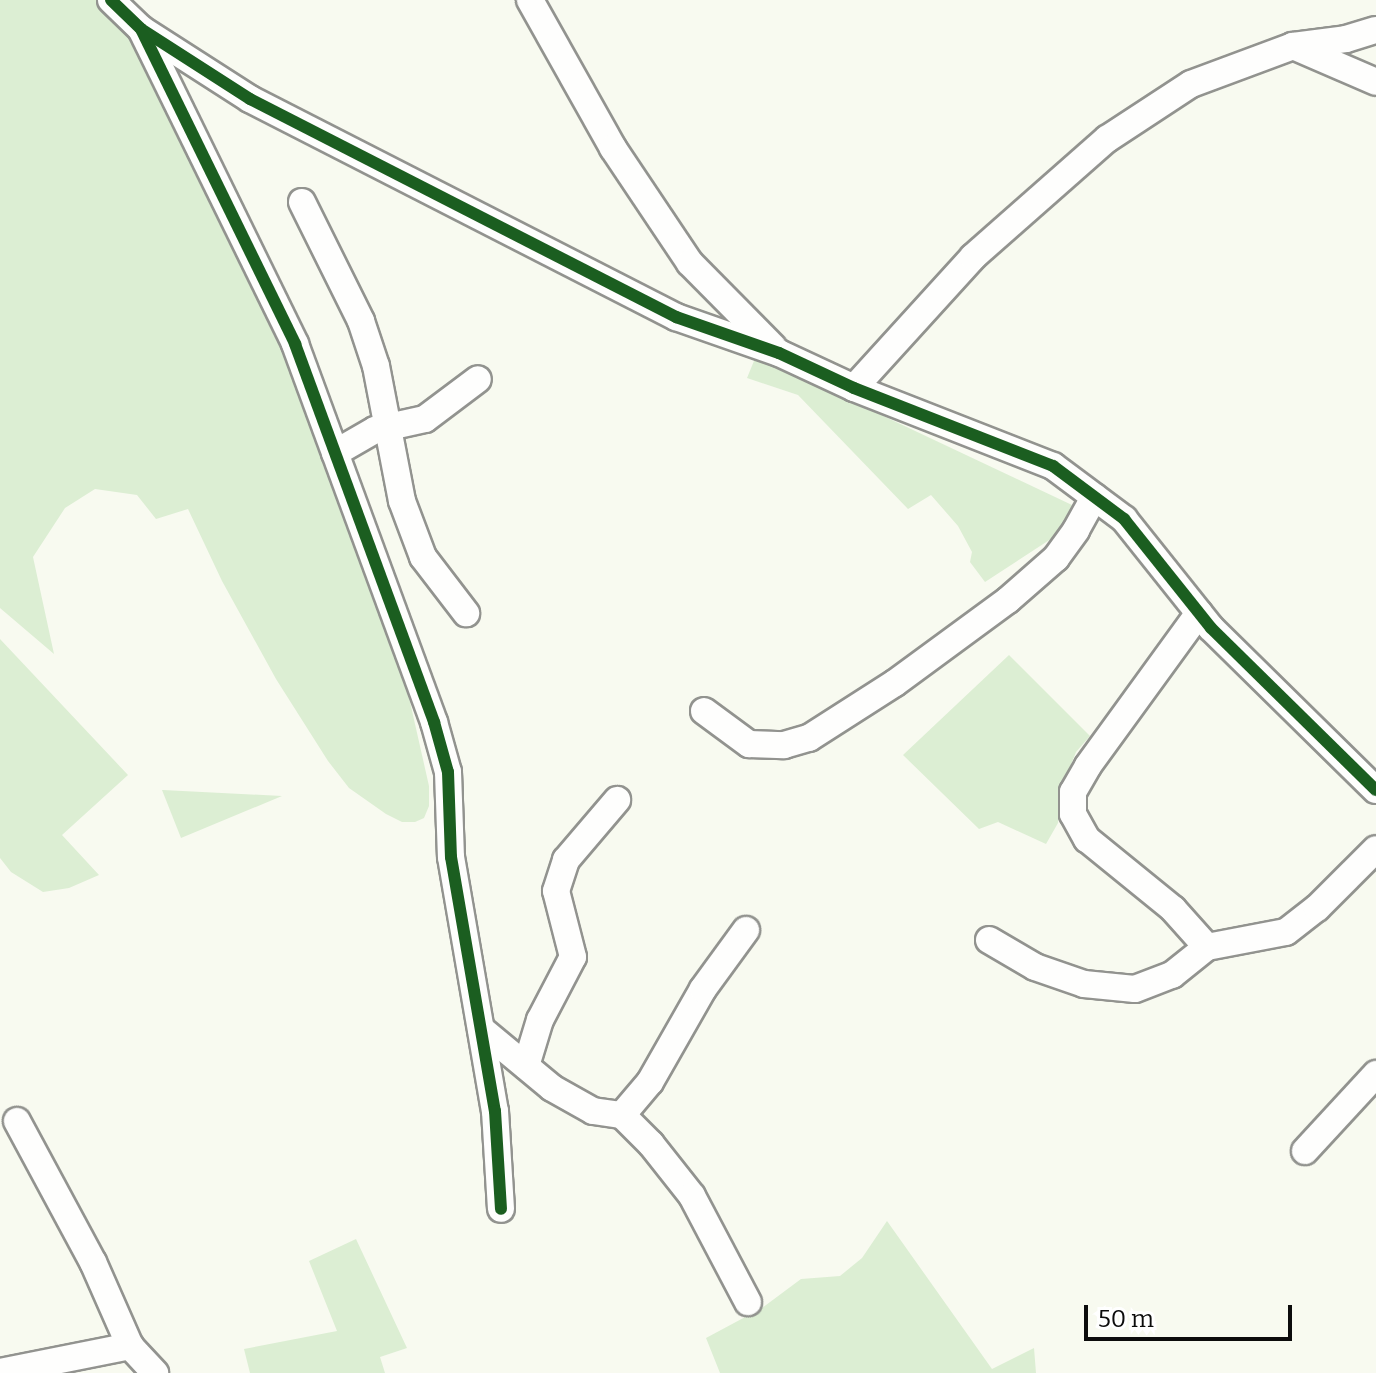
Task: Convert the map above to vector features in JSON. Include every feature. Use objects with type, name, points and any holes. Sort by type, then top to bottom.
[{"type":"street","points":[[111,0],[141,29],[250,99],[662,310],[779,353],[854,388],[1053,466],[1124,519],[1199,613],[1376,790]]},
{"type":"street","points":[[530,0],[613,148],[690,263],[779,353]]},
{"type":"street","points":[[141,29],[295,344],[434,722],[448,772],[451,857],[495,1111],[501,1209]]},
{"type":"street","points":[[854,388],[973,257],[1107,139],[1191,84],[1293,46],[1346,39],[1376,30]]},
{"type":"street","points":[[1293,46],[1376,82]]},
{"type":"street","points":[[302,202],[361,321],[376,366],[402,501],[423,557],[466,613]]},
{"type":"street","points":[[335,453],[375,430],[425,419],[478,379]]},
{"type":"street","points":[[704,711],[749,744],[784,745],[809,738],[882,692],[1008,600],[1056,558],[1094,497]]},
{"type":"street","points":[[1199,613],[1088,766],[1073,792],[1073,814],[1087,839],[1173,909],[1207,947]]},
{"type":"street","points":[[526,1066],[540,1020],[573,957],[556,891],[566,860],[617,800]]},
{"type":"street","points":[[989,940],[1035,967],[1084,984],[1135,989],[1172,975],[1207,947],[1286,932],[1317,908],[1376,849]]},
{"type":"street","points":[[622,1115],[650,1082],[703,989],[746,930]]},
{"type":"street","points":[[481,1029],[552,1088],[593,1111],[622,1115],[651,1144],[692,1196],[748,1302]]},
{"type":"street","points":[[1305,1151],[1376,1074]]},
{"type":"street","points":[[17,1121],[93,1262],[130,1346],[155,1373]]},
{"type":"street","points":[[0,1372],[130,1346]]},
{"type":"green space","points":[[0,0],[97,0],[140,48],[287,356],[316,428],[338,505],[408,693],[429,786],[429,806],[424,818],[402,822],[386,814],[349,788],[328,761],[276,679],[222,581],[188,509],[156,519],[137,495],[95,489],[65,508],[33,557],[54,654],[0,608]]},
{"type":"green space","points":[[756,356],[1072,505],[1060,533],[985,582],[970,562],[972,552],[958,526],[931,495],[908,509],[798,395],[747,378]]},
{"type":"green space","points":[[0,639],[128,775],[62,835],[99,875],[69,888],[43,892],[11,872],[0,858]]},
{"type":"green space","points":[[1009,655],[1090,736],[1076,752],[1061,790],[1058,823],[1046,844],[998,822],[979,829],[903,755]]},
{"type":"green space","points":[[163,790],[282,796],[181,838]]},
{"type":"green space","points":[[887,1221],[992,1369],[1034,1348],[1036,1373],[720,1373],[706,1338],[762,1308],[801,1279],[840,1276],[862,1258]]},
{"type":"green space","points":[[356,1239],[407,1348],[380,1357],[385,1373],[250,1373],[244,1349],[337,1331],[309,1261]]},
{"type":"cycle path","points":[[111,0],[141,29],[250,99],[676,317],[779,353],[854,388],[1053,466],[1124,519],[1211,628],[1376,790]]},
{"type":"cycle path","points":[[141,29],[295,344],[434,722],[448,772],[451,857],[495,1111],[501,1209]]}]
